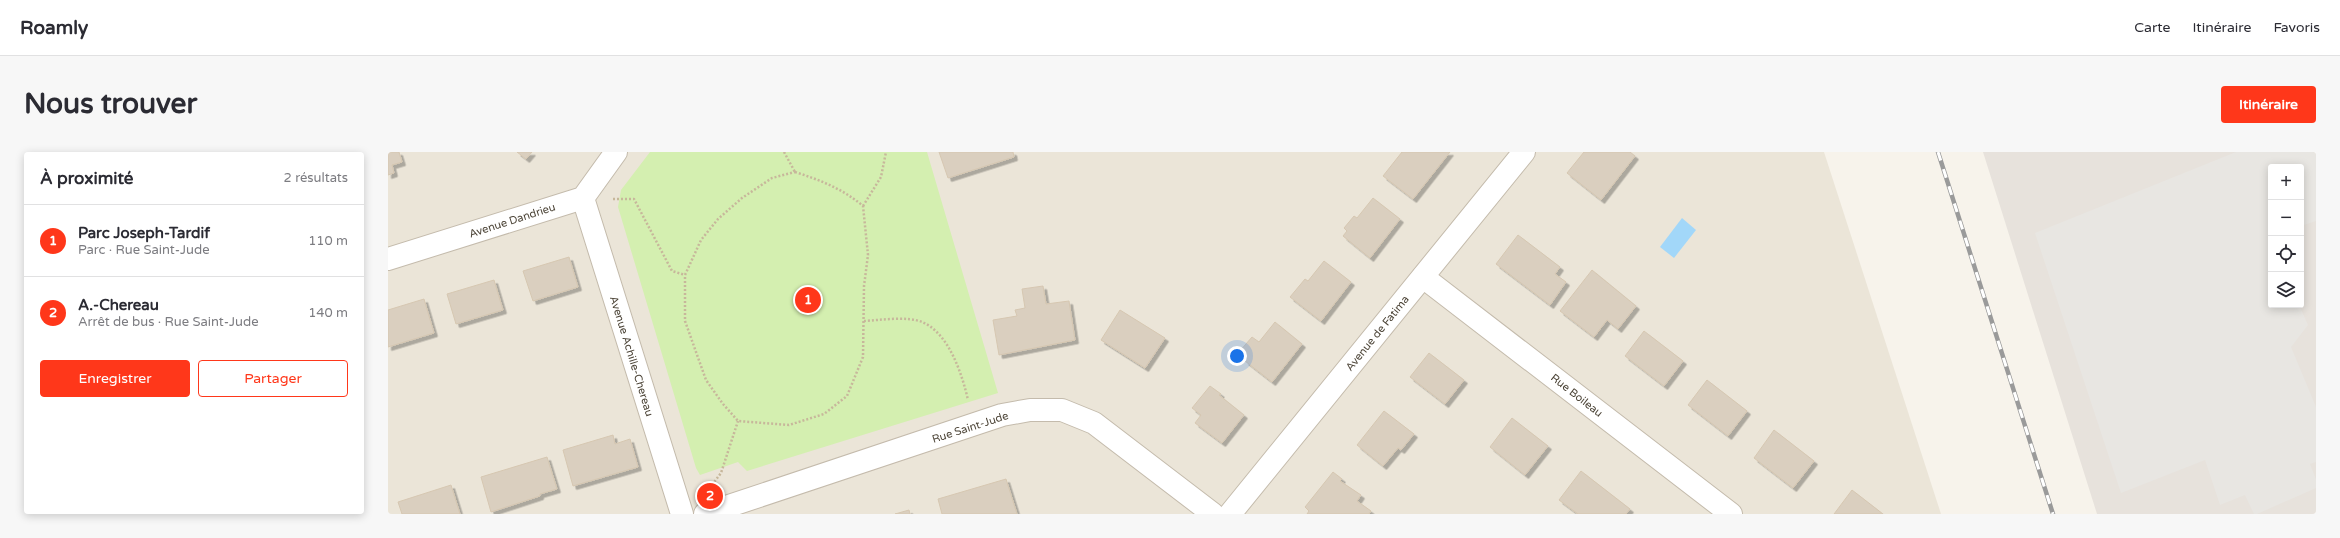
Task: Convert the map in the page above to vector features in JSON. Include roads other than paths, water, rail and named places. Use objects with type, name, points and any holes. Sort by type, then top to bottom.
[{"type":"street","points":[[583,198],[616,152]]},
{"type":"street","name":"Avenue de Fatima","points":[[1230,514],[1524,152]]},
{"type":"street","name":"Avenue Dandrieu","points":[[388,259],[583,198]]},
{"type":"street","name":"Avenue Achille-Chereau","points":[[583,198],[682,514]]},
{"type":"street","name":"Rue Boileau","points":[[1423,277],[1731,514]]},
{"type":"street","name":"Rue Saint-Jude","points":[[705,514],[1002,415],[1030,410],[1062,410],[1094,423],[1213,514]]},
{"type":"water","points":[[1682,218],[1696,230],[1674,258],[1660,247]]},
{"type":"railway","points":[[1938,152],[2053,514]]},
{"type":"place","name":"Parc Joseph-Tardif","points":[[808,300]]},
{"type":"place","name":"A.-Chereau","points":[[710,496]]}]
